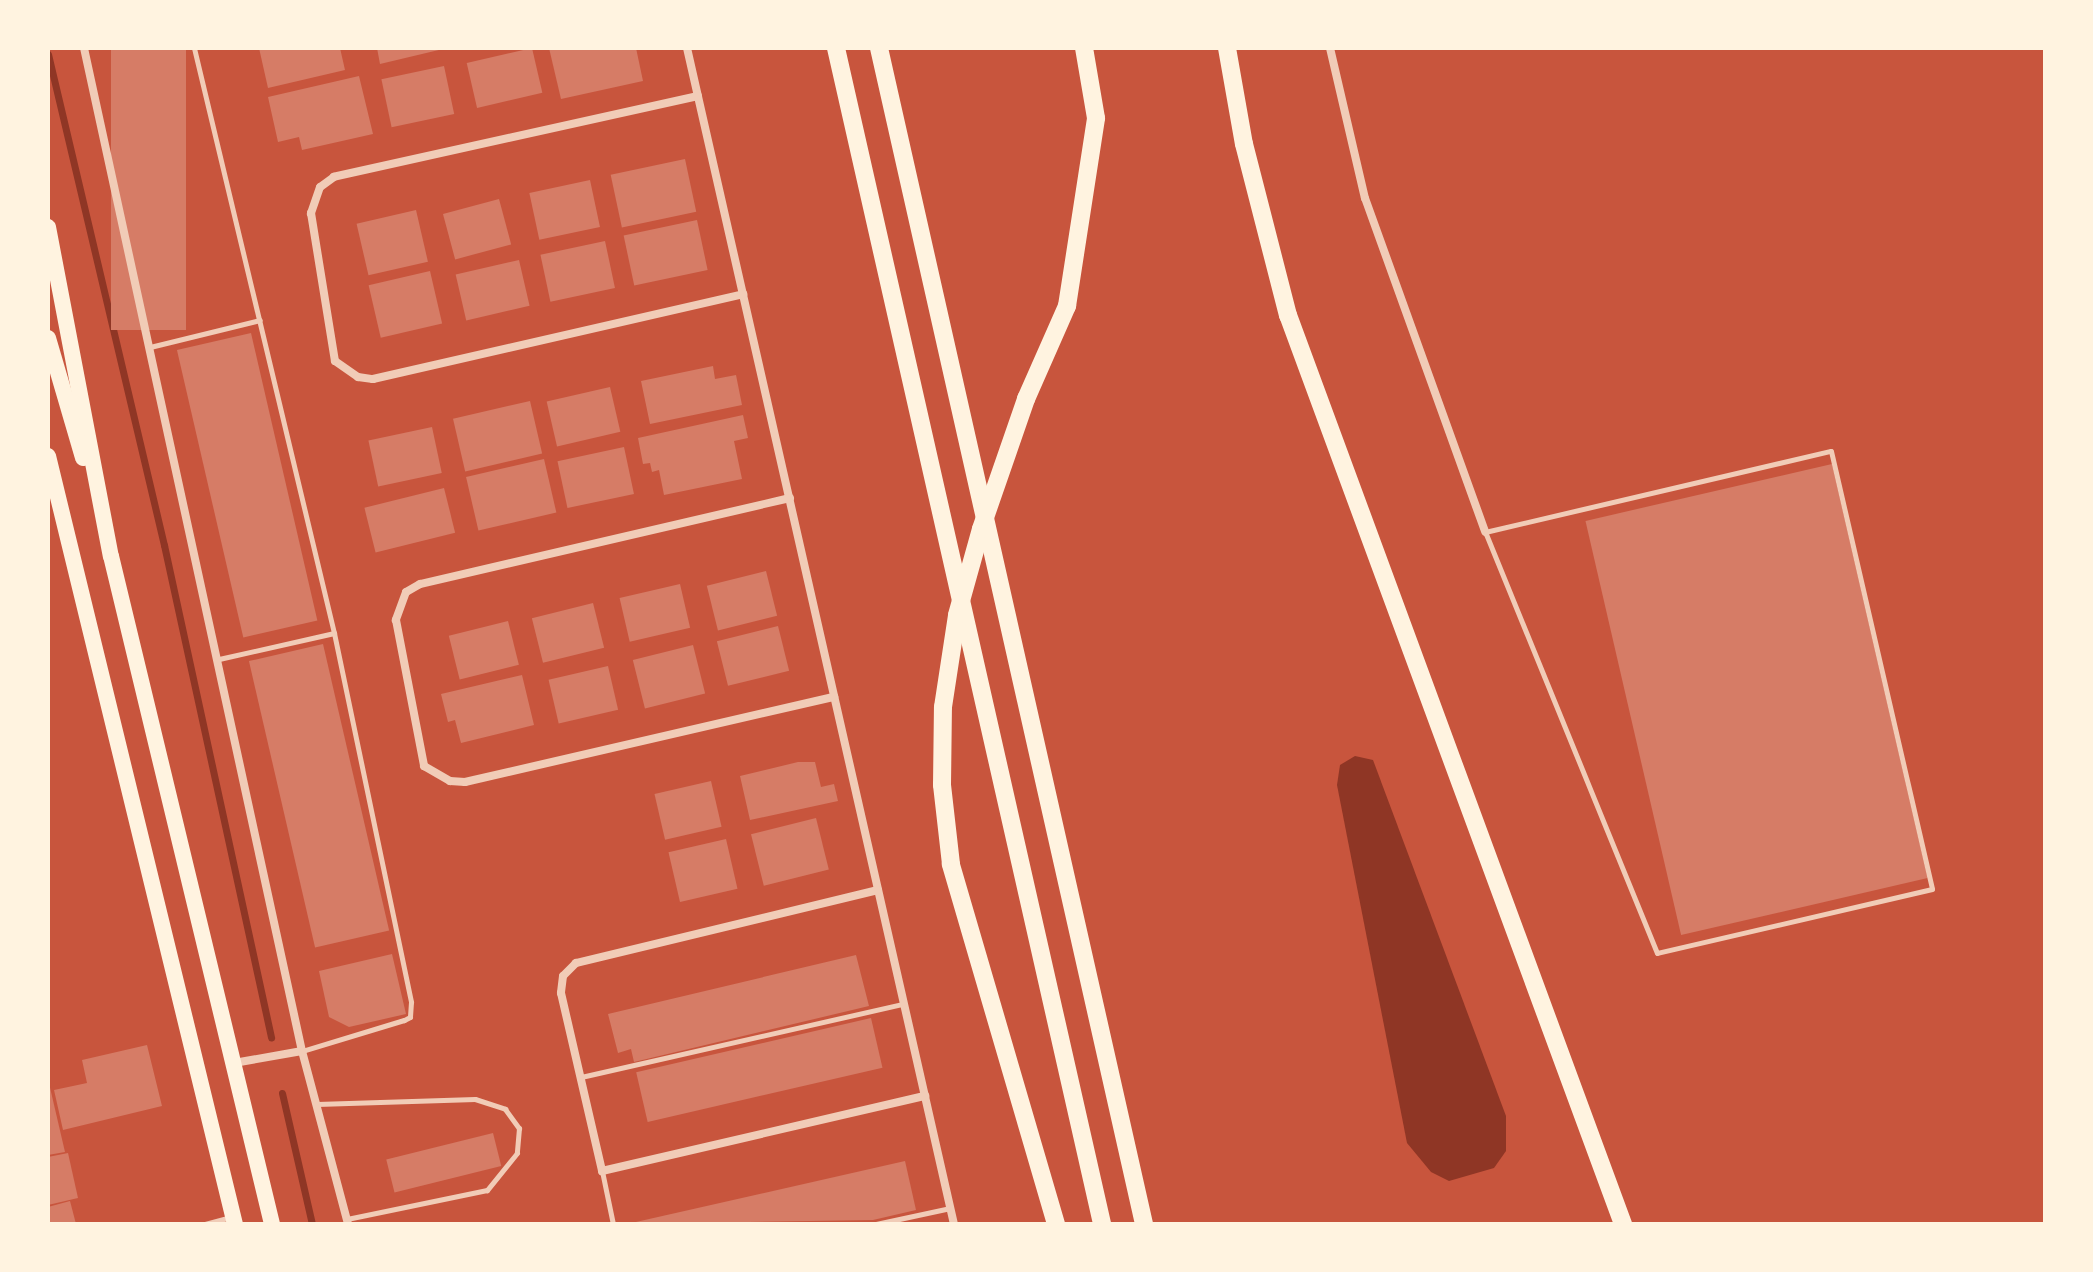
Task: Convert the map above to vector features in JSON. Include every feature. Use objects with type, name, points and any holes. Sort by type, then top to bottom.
[{"type":"highway","points":[[836,48],[1102,1224]]},
{"type":"highway","points":[[879,48],[1144,1224]]},
{"type":"highway","points":[[1056,1224],[951,864],[942,785],[943,707],[955,627],[981,529],[1026,399],[1067,306],[1096,118],[1084,48]]},
{"type":"highway","points":[[1227,48],[1244,144],[1288,315],[1623,1224]]},
{"type":"highway","points":[[48,227],[111,556]]},
{"type":"highway","points":[[48,338],[111,556],[272,1224]]},
{"type":"highway","points":[[48,456],[234,1220]]},
{"type":"highway","points":[[48,503],[84,602]]},
{"type":"street","points":[[84,48],[302,1051],[348,1222]]},
{"type":"street","points":[[687,48],[954,1224]]},
{"type":"street","points":[[1330,48],[1365,198],[1485,532]]},
{"type":"street","points":[[698,96],[334,177],[320,187],[311,213],[335,361],[358,377],[373,379],[743,294]]},
{"type":"street","points":[[790,498],[420,584],[406,592],[396,620],[424,766],[450,781],[465,782],[834,697]]},
{"type":"street","points":[[878,890],[576,963],[563,976],[561,993],[580,1077],[602,1171],[925,1096]]},
{"type":"street","points":[[233,1063],[302,1051]]},
{"type":"lane","points":[[194,48],[334,633],[412,1011],[389,1027],[302,1051]]},
{"type":"lane","points":[[150,347],[260,320]]},
{"type":"lane","points":[[1831,451],[1932,889],[1657,953],[1485,532],[1831,451]]},
{"type":"lane","points":[[219,659],[334,633]]},
{"type":"lane","points":[[580,1077],[904,1004]]},
{"type":"lane","points":[[317,1104],[475,1099],[505,1109],[519,1128],[517,1153],[487,1190],[348,1222]]},
{"type":"lane","points":[[602,1171],[613,1224]]},
{"type":"lane","points":[[876,1224],[950,1208]]},
{"type":"lane","points":[[205,1224],[234,1220]]},
{"type":"shaded area","points":[[1355,756],[1373,760],[1506,1116],[1506,1151],[1494,1168],[1449,1181],[1431,1172],[1407,1143],[1337,785],[1340,765]]},
{"type":"building","points":[[111,48],[186,48],[186,330],[111,330]]},
{"type":"building","points":[[259,48],[340,48],[345,70],[268,88]]},
{"type":"building","points":[[377,48],[443,48],[443,49],[380,64]]},
{"type":"building","points":[[532,48],[542,93],[477,108],[467,63]]},
{"type":"building","points":[[549,48],[636,48],[643,81],[561,99]]},
{"type":"building","points":[[444,66],[454,114],[392,127],[381,79]]},
{"type":"building","points":[[359,76],[373,134],[302,150],[299,137],[278,142],[268,97]]},
{"type":"building","points":[[685,159],[696,212],[622,228],[611,175]]},
{"type":"building","points":[[590,180],[600,227],[539,240],[529,193]]},
{"type":"building","points":[[499,199],[511,244],[455,259],[443,214]]},
{"type":"building","points":[[416,210],[428,262],[368,275],[357,224]]},
{"type":"building","points":[[697,220],[708,270],[634,285],[624,236]]},
{"type":"building","points":[[605,241],[615,288],[550,302],[540,255]]},
{"type":"building","points":[[519,260],[530,306],[466,320],[456,275]]},
{"type":"building","points":[[430,271],[442,324],[381,338],[369,285]]},
{"type":"building","points":[[251,333],[317,620],[243,638],[177,350]]},
{"type":"building","points":[[713,366],[715,379],[736,375],[742,405],[650,424],[641,381]]},
{"type":"building","points":[[610,387],[620,432],[557,446],[547,402]]},
{"type":"building","points":[[530,401],[542,454],[465,471],[453,419]]},
{"type":"building","points":[[743,415],[748,438],[734,441],[742,479],[664,495],[659,470],[652,472],[650,463],[643,464],[638,438]]},
{"type":"building","points":[[432,427],[442,473],[378,486],[368,441]]},
{"type":"building","points":[[624,447],[634,494],[567,508],[557,461]]},
{"type":"building","points":[[544,459],[556,513],[478,531],[466,477]]},
{"type":"building","points":[[1832,464],[1928,878],[1681,935],[1585,521]]},
{"type":"building","points":[[444,488],[455,533],[376,552],[364,508]]},
{"type":"building","points":[[766,571],[777,616],[718,630],[707,586]]},
{"type":"building","points":[[680,584],[690,628],[630,642],[620,598]]},
{"type":"building","points":[[593,603],[604,648],[543,663],[532,618]]},
{"type":"building","points":[[508,621],[519,665],[460,679],[449,636]]},
{"type":"building","points":[[778,626],[789,671],[728,686],[717,641]]},
{"type":"building","points":[[323,644],[389,930],[315,948],[249,661]]},
{"type":"building","points":[[693,645],[705,694],[645,709],[633,660]]},
{"type":"building","points":[[608,666],[618,710],[559,724],[549,680]]},
{"type":"building","points":[[522,675],[534,725],[461,743],[455,720],[448,722],[441,694]]},
{"type":"building","points":[[798,762],[815,762],[821,787],[834,784],[838,801],[750,820],[740,776]]},
{"type":"building","points":[[711,781],[722,827],[665,840],[654,794]]},
{"type":"building","points":[[816,818],[829,869],[764,886],[751,834]]},
{"type":"building","points":[[726,839],[737,889],[680,902],[669,852]]},
{"type":"building","points":[[392,954],[406,1014],[349,1027],[329,1017],[319,971]]},
{"type":"building","points":[[856,955],[869,1006],[634,1062],[631,1049],[618,1053],[608,1014]]},
{"type":"building","points":[[871,1018],[882,1068],[648,1122],[636,1072]]},
{"type":"building","points":[[147,1045],[162,1106],[63,1130],[54,1090],[87,1083],[82,1060]]},
{"type":"building","points":[[48,1079],[65,1152],[48,1155]]},
{"type":"building","points":[[493,1133],[501,1166],[394,1193],[386,1160]]},
{"type":"building","points":[[68,1153],[78,1198],[48,1205],[48,1157]]},
{"type":"building","points":[[905,1161],[916,1210],[873,1220],[627,1224]]},
{"type":"building","points":[[70,1201],[76,1224],[48,1224],[48,1207]]},
{"type":"waterway","points":[[48,54],[164,545],[271,1037]]},
{"type":"waterway","points":[[282,1093],[312,1224]]}]
